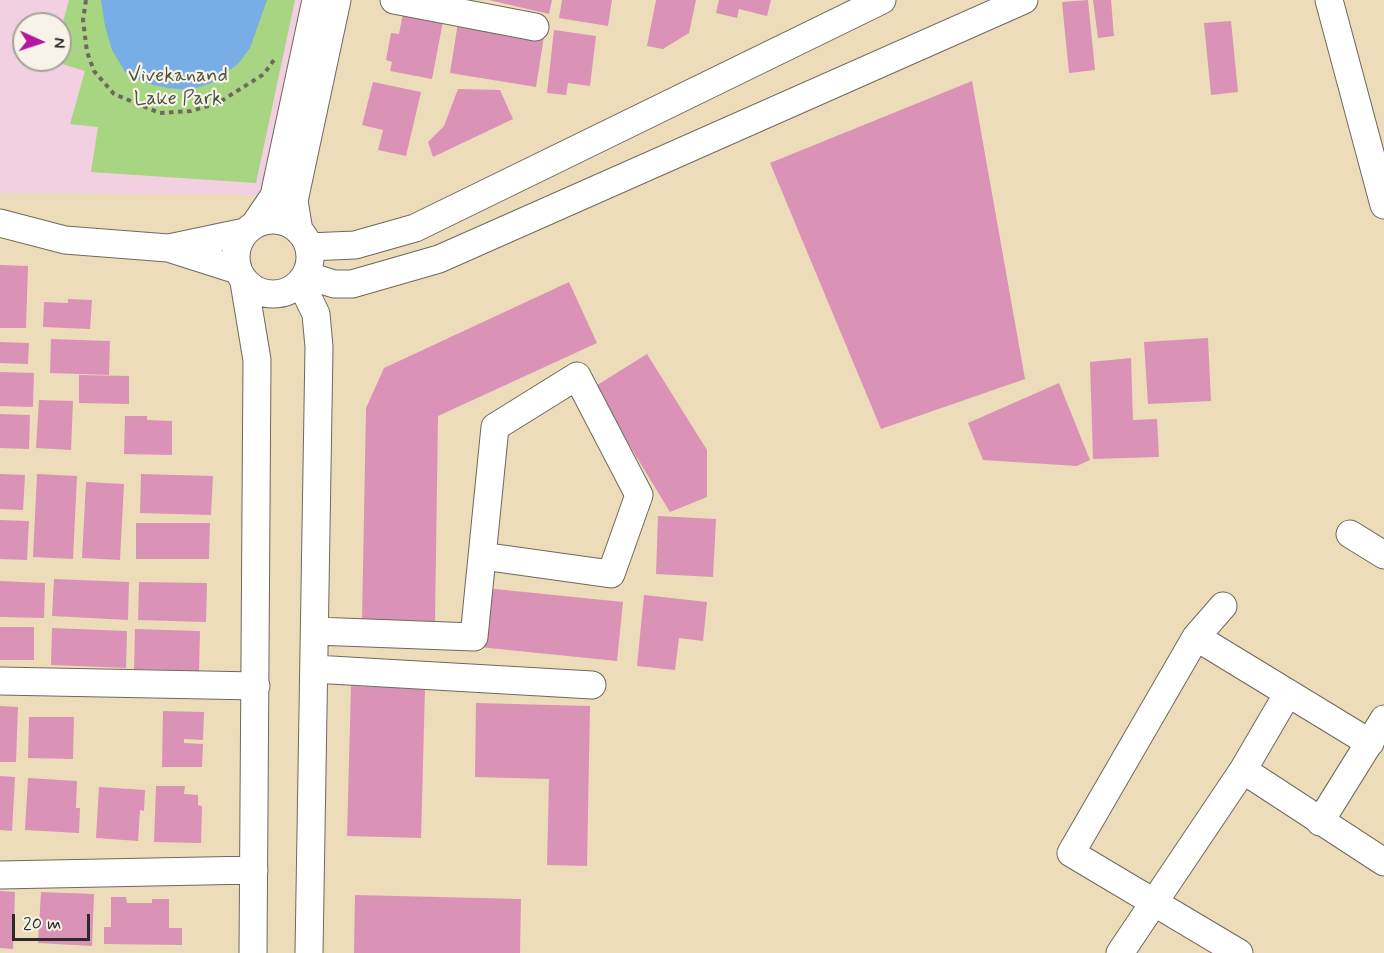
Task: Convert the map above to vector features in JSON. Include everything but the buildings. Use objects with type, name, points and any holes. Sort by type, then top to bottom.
[{"type":"street","points":[[253,953],[257,360],[236,250],[239,240],[274,196],[316,0]]},
{"type":"street","points":[[0,224],[65,240],[168,248],[240,276],[254,290],[266,295],[278,295],[291,291],[303,279],[310,266],[294,201],[337,0]]},
{"type":"street","points":[[394,0],[535,27]]},
{"type":"street","points":[[168,248],[250,228],[266,220],[278,220],[290,224],[304,239],[355,245],[415,228],[882,0]]},
{"type":"street","points":[[303,279],[334,284],[352,284],[439,259],[1024,0]]},
{"type":"street","points":[[1329,0],[1384,205]]},
{"type":"street","points":[[303,279],[316,314],[320,347],[309,953]]},
{"type":"street","points":[[315,631],[474,637],[482,556],[495,427],[577,376],[639,495],[611,574],[482,556]]},
{"type":"street","points":[[1350,534],[1384,555]]},
{"type":"street","points":[[1223,606],[1196,637],[1071,853],[1239,953]]},
{"type":"street","points":[[1196,637],[1370,743]]},
{"type":"street","points":[[314,669],[592,685]]},
{"type":"street","points":[[0,681],[256,686]]},
{"type":"street","points":[[1120,953],[1243,770],[1288,693]]},
{"type":"street","points":[[1320,822],[1384,719]]},
{"type":"street","points":[[1243,770],[1384,862]]},
{"type":"street","points":[[0,875],[254,870]]},
{"type":"path","points":[[86,0],[82,20],[87,52],[94,71],[114,94],[160,113],[191,111],[218,103],[264,74],[279,53]]},
{"type":"shaded area","name":"Vivekanand Lake Park","points":[[0,0],[310,0],[269,195],[0,193]]},
{"type":"green space","name":"Vivekanand Lake Park","points":[[69,0],[295,0],[256,183],[91,172],[98,127],[70,124],[85,71],[72,67],[72,12],[66,12]]},
{"type":"water","points":[[101,0],[267,0],[250,48],[238,64],[212,83],[189,90],[145,83],[125,72],[112,50]]}]
